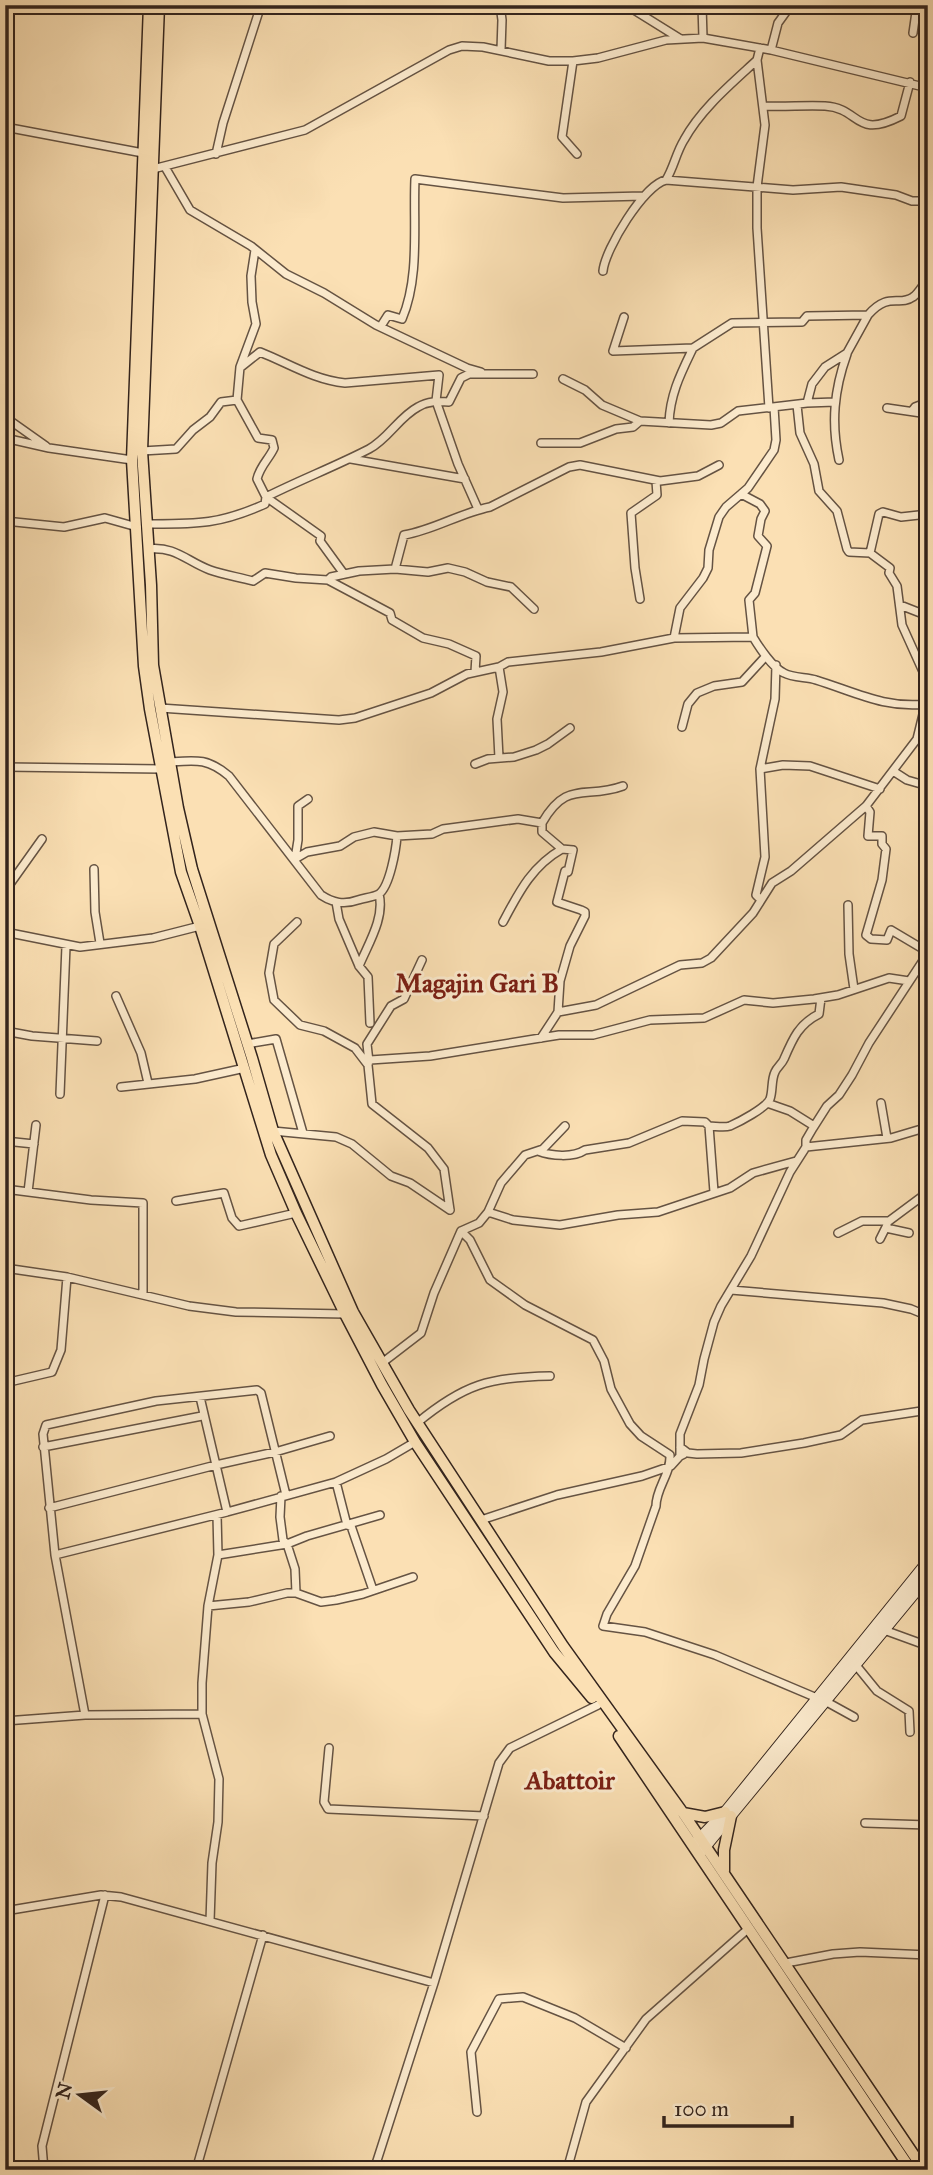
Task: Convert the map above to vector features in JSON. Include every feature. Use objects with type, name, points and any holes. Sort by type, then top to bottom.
[{"type":"main road","points":[[149,5],[143,153],[148,171],[141,525],[144,666],[168,780],[181,872],[271,1155],[345,1314],[415,1442],[554,1652],[598,1705],[700,1847],[749,1928],[911,2170]]},
{"type":"main road","points":[[159,5],[132,460],[141,525],[148,549],[153,666],[165,766]]},
{"type":"main road","points":[[173,809],[273,1131],[353,1312],[417,1423],[563,1646],[683,1813],[700,1847],[724,1874],[786,1963],[924,2170]]},
{"type":"main road","points":[[700,1847],[821,1700],[928,1561]]},
{"type":"main road","points":[[821,1700],[928,1577]]},
{"type":"main road","points":[[683,1813],[705,1817],[728,1814]]},
{"type":"main road","points":[[724,1874],[728,1814]]},
{"type":"street","points":[[216,154],[223,123],[261,5]]},
{"type":"street","points":[[500,5],[501,50]]},
{"type":"street","points":[[626,5],[680,38]]},
{"type":"street","points":[[702,5],[703,38]]},
{"type":"street","points":[[771,50],[778,23],[791,5]]},
{"type":"street","points":[[913,33],[917,5]]},
{"type":"street","points":[[148,171],[305,130],[456,47],[483,47],[548,61],[573,61],[598,58],[666,40],[703,38],[771,50],[928,88]]},
{"type":"street","points":[[674,638],[680,608],[708,568],[709,550],[719,517],[748,488],[774,450],[776,440],[757,228],[757,187],[765,125],[757,60],[760,48]]},
{"type":"street","points":[[666,180],[683,141],[704,113],[727,87],[757,60]]},
{"type":"street","points":[[573,61],[562,137],[577,154]]},
{"type":"street","points":[[764,106],[835,108],[856,121],[876,126],[901,116],[910,82]]},
{"type":"street","points":[[5,127],[143,153]]},
{"type":"street","points":[[166,167],[190,211],[255,250],[286,274],[381,326],[467,368],[492,374]]},
{"type":"street","points":[[381,326],[388,315],[402,319],[408,306],[413,256],[415,179],[563,198],[609,199],[643,196]]},
{"type":"street","points":[[603,271],[604,262],[618,233],[643,196],[660,181],[793,190],[841,187],[896,195],[912,201],[928,201]]},
{"type":"street","points":[[255,250],[251,276],[256,324],[240,367],[237,400],[258,438],[272,440],[274,448],[265,460],[257,479],[266,497],[321,536],[320,541],[344,574]]},
{"type":"street","points":[[839,460],[835,440],[835,402],[840,373],[847,354],[868,315],[883,302],[913,297],[928,279]]},
{"type":"street","points":[[669,423],[670,401],[682,368],[693,348],[732,323],[802,322],[807,316],[868,315]]},
{"type":"street","points":[[624,317],[613,351],[619,353],[693,348]]},
{"type":"street","points":[[240,367],[260,352],[306,373],[345,383],[439,375],[436,401],[458,464],[478,509]]},
{"type":"street","points":[[807,403],[812,384],[825,367],[847,354]]},
{"type":"street","points":[[266,497],[370,448],[419,406],[436,401],[449,402],[461,378],[469,374],[533,374]]},
{"type":"street","points":[[563,379],[585,390],[602,405],[640,421],[711,425],[720,423],[738,411],[835,402]]},
{"type":"street","points":[[142,452],[176,449],[193,430],[210,417],[221,402],[237,400]]},
{"type":"street","points":[[912,411],[928,402]]},
{"type":"street","points":[[558,1012],[596,1004],[680,965],[702,963],[720,949],[753,913],[772,883],[790,871],[866,806],[916,739],[928,698],[925,676],[902,625],[897,586],[889,573],[890,568],[870,553],[849,552],[847,549],[838,511],[819,491],[814,464],[800,433],[797,405]]},
{"type":"street","points":[[887,408],[928,414]]},
{"type":"street","points":[[5,418],[49,448]]},
{"type":"street","points":[[541,443],[580,443],[616,429],[633,427],[640,421]]},
{"type":"street","points":[[5,438],[49,448],[132,460]]},
{"type":"street","points":[[351,459],[466,479]]},
{"type":"street","points":[[395,569],[404,535],[429,529],[490,506],[569,467],[580,465],[656,481],[698,476],[719,465]]},
{"type":"street","points":[[640,599],[631,513],[657,495],[656,481]]},
{"type":"street","points":[[741,494],[760,504],[765,511],[758,536],[767,546],[755,593],[749,600],[753,637],[765,657],[783,673],[817,680],[882,702],[902,706],[926,704]]},
{"type":"street","points":[[5,520],[64,527],[105,518],[141,525],[212,523],[236,517],[265,504],[266,497]]},
{"type":"street","points":[[870,553],[879,514],[883,512],[901,517],[928,514]]},
{"type":"street","points":[[148,549],[170,550],[209,569],[253,581],[265,573],[328,580],[390,613],[393,620],[424,638],[449,644],[476,656],[475,672]]},
{"type":"street","points":[[328,580],[344,574],[395,569],[428,572],[448,568],[487,582],[512,587],[534,609]]},
{"type":"street","points":[[900,606],[928,616]]},
{"type":"street","points":[[160,708],[347,719],[431,693],[475,672],[499,667],[508,662],[601,652],[674,638],[753,637]]},
{"type":"street","points":[[682,727],[688,704],[697,693],[714,686],[743,682],[765,657]]},
{"type":"street","points":[[761,900],[756,894],[765,857],[760,769],[775,699],[776,665]]},
{"type":"street","points":[[499,667],[503,692],[497,719],[499,758]]},
{"type":"street","points":[[475,764],[536,750],[570,728]]},
{"type":"street","points":[[5,766],[165,766],[198,760],[214,763],[229,776],[321,895],[336,902],[348,904],[379,894],[385,886],[394,859],[397,836]]},
{"type":"street","points":[[760,769],[783,765],[810,766],[880,789]]},
{"type":"street","points":[[893,771],[907,780],[928,786]]},
{"type":"street","points":[[541,1038],[558,1012],[563,970],[570,946],[585,916],[585,912],[557,902],[560,885],[565,871],[568,872],[573,850],[562,849],[542,832],[542,823],[564,796],[624,786]]},
{"type":"street","points":[[295,859],[298,806],[308,799]]},
{"type":"street","points":[[854,1717],[715,1655],[645,1632],[603,1626],[607,1614],[635,1566],[656,1506],[656,1498],[671,1466],[682,1452],[680,1434],[699,1385],[714,1322],[751,1256],[814,1126],[827,1106],[839,1095],[869,1043],[928,953],[891,930],[887,940],[871,939],[866,935],[885,868],[886,846],[882,836],[868,836],[870,812],[866,806]]},
{"type":"street","points":[[295,859],[307,852],[340,846],[354,837],[374,832],[397,836],[432,834],[518,819],[542,823]]},
{"type":"street","points":[[5,891],[42,839]]},
{"type":"street","points":[[503,922],[532,873],[562,849]]},
{"type":"street","points":[[94,869],[94,912],[100,943]]},
{"type":"street","points":[[359,966],[380,916],[382,905],[379,894]]},
{"type":"street","points":[[336,902],[359,966],[368,977],[370,1023]]},
{"type":"street","points":[[848,905],[853,989]]},
{"type":"street","points":[[297,922],[274,944],[269,974],[274,1000],[300,1025],[324,1031],[355,1048],[369,1063]]},
{"type":"street","points":[[5,932],[80,947],[153,938],[200,926]]},
{"type":"street","points":[[60,1094],[60,1039],[66,946]]},
{"type":"street","points":[[273,1131],[336,1136],[352,1144],[391,1176],[410,1183],[450,1210],[444,1168],[428,1147],[372,1104],[367,1044],[391,1006],[404,999],[422,960]]},
{"type":"street","points":[[369,1063],[541,1038],[593,1035],[650,1020],[704,1018],[744,1000],[773,1003],[821,998],[889,978],[909,981]]},
{"type":"street","points":[[116,996],[141,1053],[148,1083]]},
{"type":"street","points":[[538,1151],[550,1156],[629,1143],[682,1121],[729,1127],[758,1111],[770,1099],[775,1072],[784,1060],[789,1044],[810,1017],[819,1014],[821,998]]},
{"type":"street","points":[[5,1031],[97,1041]]},
{"type":"street","points":[[247,1044],[276,1039],[303,1133]]},
{"type":"street","points":[[121,1087],[195,1079],[245,1068]]},
{"type":"street","points":[[767,1103],[790,1111],[814,1126]]},
{"type":"street","points":[[881,1103],[887,1138]]},
{"type":"street","points":[[27,1192],[36,1125]]},
{"type":"street","points":[[382,1363],[421,1333],[434,1293],[461,1231],[480,1223],[501,1184],[525,1155],[543,1149],[565,1126]]},
{"type":"street","points":[[709,1126],[714,1192]]},
{"type":"street","points":[[806,1147],[887,1138],[928,1126]]},
{"type":"street","points":[[5,1141],[34,1144]]},
{"type":"street","points":[[488,1212],[513,1220],[560,1226],[618,1215],[658,1212],[730,1188],[753,1173],[796,1161]]},
{"type":"street","points":[[5,1189],[91,1200],[143,1203],[143,1294]]},
{"type":"street","points":[[880,1239],[887,1225],[928,1192]]},
{"type":"street","points":[[176,1201],[223,1193],[232,1218],[239,1226],[296,1213]]},
{"type":"street","points":[[838,1233],[862,1221],[887,1225],[909,1233]]},
{"type":"street","points":[[461,1231],[470,1240],[490,1280],[525,1305],[593,1340],[604,1361],[611,1389],[630,1424],[641,1436],[670,1455],[671,1466]]},
{"type":"street","points":[[5,1268],[66,1277],[189,1306],[236,1312],[345,1314]]},
{"type":"street","points":[[5,1383],[52,1372],[61,1350],[66,1277]]},
{"type":"street","points":[[731,1290],[883,1303],[928,1316]]},
{"type":"street","points":[[417,1423],[441,1403],[472,1385],[508,1377],[550,1376]]},
{"type":"street","points":[[85,1715],[55,1555],[43,1447],[46,1425],[156,1401],[257,1390],[261,1393],[275,1452],[283,1495],[280,1517],[283,1540],[287,1544],[295,1569],[296,1593]]},
{"type":"street","points":[[200,1398],[202,1416],[227,1512]]},
{"type":"street","points":[[682,1452],[766,1450],[841,1435],[862,1420],[928,1410]]},
{"type":"street","points":[[43,1447],[202,1416]]},
{"type":"street","points":[[49,1507],[330,1436]]},
{"type":"street","points":[[55,1555],[336,1482],[415,1442]]},
{"type":"street","points":[[481,1520],[557,1495],[642,1476],[671,1466]]},
{"type":"street","points":[[336,1482],[347,1525],[351,1526],[373,1590]]},
{"type":"street","points":[[210,1921],[219,1779],[202,1714],[208,1606],[218,1555],[217,1515]]},
{"type":"street","points":[[218,1555],[287,1544],[307,1535],[380,1515]]},
{"type":"street","points":[[208,1606],[296,1593],[321,1601],[350,1597],[414,1577]]},
{"type":"street","points":[[884,1630],[928,1646]]},
{"type":"street","points":[[855,1664],[877,1691],[909,1711],[909,1732]]},
{"type":"street","points":[[374,2170],[434,1983],[499,1763],[510,1748],[598,1705]]},
{"type":"street","points":[[5,1721],[85,1715],[202,1714]]},
{"type":"street","points":[[328,1748],[324,1802],[328,1809],[484,1816]]},
{"type":"street","points":[[865,1823],[928,1825]]},
{"type":"street","points":[[5,1911],[105,1895],[121,1897],[434,1983]]},
{"type":"street","points":[[44,2170],[42,2146],[105,1895]]},
{"type":"street","points":[[567,2170],[586,2102],[646,2019],[749,1928]]},
{"type":"street","points":[[196,2170],[263,1936]]},
{"type":"street","points":[[786,1963],[860,1952],[928,1955]]},
{"type":"street","points":[[477,2112],[471,2052],[499,1999],[523,1997],[575,2018],[625,2048]]},
{"type":"district","name":"Magajin Gari B","points":[[477,983]]},
{"type":"district","name":"Abattoir","points":[[570,1780]]}]
